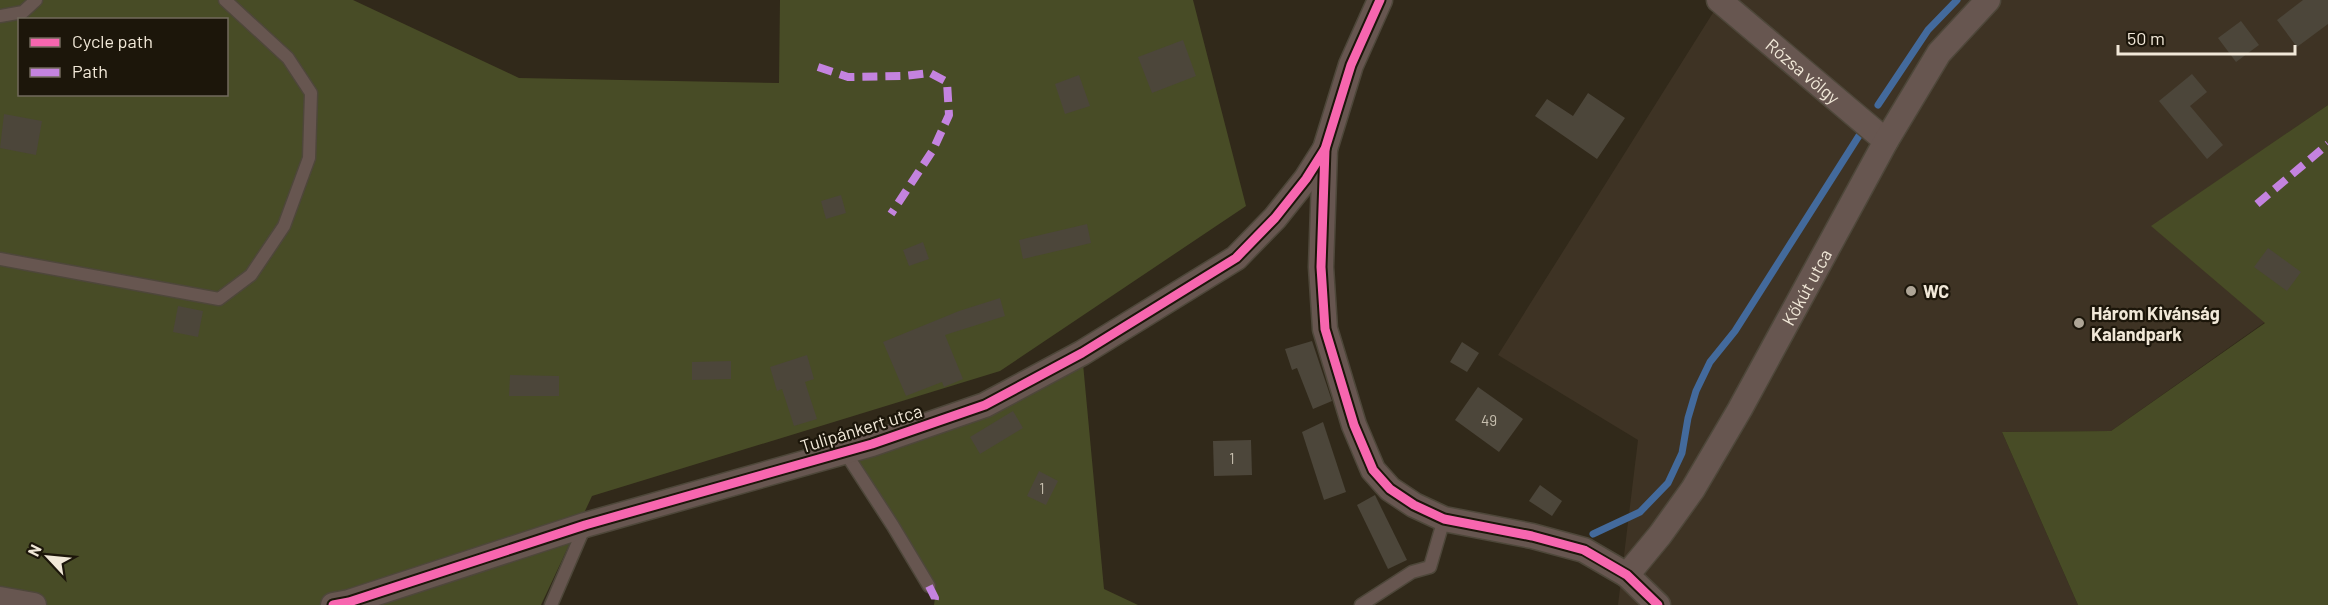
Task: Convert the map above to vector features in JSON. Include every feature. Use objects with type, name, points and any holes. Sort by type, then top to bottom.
[{"type":"street","points":[[1380,0],[1351,65],[1325,149],[1321,267],[1325,329],[1354,425],[1373,470],[1390,489],[1444,519],[1532,536],[1584,550],[1627,575],[1658,605]]},
{"type":"street","name":"Rózsa völgy","points":[[1719,0],[1886,141]]},
{"type":"street","name":"Kőkút utca","points":[[1627,575],[1660,535],[1692,489],[1740,410],[1886,141],[1939,54],[1988,0]]},
{"type":"street","name":"Tulipánkert utca","points":[[333,605],[349,602],[585,525],[845,452],[985,405],[1082,353],[1236,258],[1275,218],[1306,179],[1325,149]]},
{"type":"street","points":[[0,599],[34,605]]},
{"type":"lane","points":[[0,16],[23,12],[36,0]]},
{"type":"lane","points":[[0,259],[219,298],[251,275],[284,226],[309,158],[311,93],[288,58],[225,0]]},
{"type":"lane","points":[[845,452],[894,526],[928,586]]},
{"type":"lane","points":[[1361,605],[1412,572],[1430,567],[1444,519]]},
{"type":"lane","points":[[550,605],[585,525]]},
{"type":"shaded area","points":[[1721,0],[2328,0],[2328,105],[2152,226],[2265,322],[2111,431],[2002,432],[2078,605],[1618,605],[1638,440],[1498,355]]},
{"type":"green space","points":[[0,0],[353,0],[519,78],[779,83],[780,0],[1193,0],[1246,206],[1000,371],[592,496],[541,605],[0,605]]},
{"type":"green space","points":[[2328,105],[2328,605],[2078,605],[2002,432],[2111,431],[2265,323],[2151,226]]},
{"type":"green space","points":[[1082,353],[1104,589],[1138,605],[934,605],[935,598],[929,586],[845,452]]},
{"type":"building","points":[[2303,0],[2328,0],[2328,24],[2297,47],[2277,20]]},
{"type":"building","points":[[2241,21],[2259,45],[2236,62],[2218,38]]},
{"type":"building","points":[[1183,40],[1196,76],[1152,93],[1138,57]]},
{"type":"building","points":[[2192,74],[2207,92],[2190,106],[2223,145],[2207,159],[2159,101]]},
{"type":"building","points":[[1079,75],[1090,106],[1065,114],[1055,84]]},
{"type":"building","points":[[1588,93],[1625,118],[1597,159],[1535,116],[1547,99],[1573,116]]},
{"type":"building","points":[[4,114],[42,121],[36,155],[0,148]]},
{"type":"building","points":[[841,195],[846,213],[826,219],[821,201]]},
{"type":"building","points":[[1087,224],[1091,243],[1023,259],[1019,240]]},
{"type":"building","points":[[923,242],[929,259],[909,266],[903,250]]},
{"type":"building","points":[[2268,248],[2301,272],[2287,291],[2254,267]]},
{"type":"building","points":[[1000,298],[1005,316],[945,335],[963,379],[944,387],[942,382],[906,396],[883,342],[959,311]]},
{"type":"building","points":[[178,306],[203,311],[198,337],[173,332]]},
{"type":"building","points":[[1312,341],[1332,401],[1313,409],[1297,368],[1292,370],[1285,349]]},
{"type":"building","points":[[1462,342],[1479,353],[1467,372],[1450,362]]},
{"type":"building","points":[[807,355],[814,379],[805,382],[817,419],[794,426],[782,389],[777,391],[770,367]]},
{"type":"building","points":[[731,361],[731,379],[692,380],[692,362]]},
{"type":"building","points":[[510,375],[559,376],[559,396],[509,396]]},
{"type":"building","points":[[1478,387],[1523,419],[1499,452],[1455,420]]},
{"type":"building","points":[[1013,411],[1023,428],[980,454],[970,437]]},
{"type":"building","points":[[1323,422],[1346,492],[1324,500],[1302,432]]},
{"type":"building","points":[[1251,440],[1252,475],[1214,476],[1213,441]]},
{"type":"building","points":[[1039,471],[1058,481],[1046,505],[1027,496]]},
{"type":"building","points":[[1540,485],[1562,501],[1552,516],[1529,501]]},
{"type":"building","points":[[1375,495],[1407,560],[1388,569],[1357,505]]},
{"type":"waterway","points":[[1878,105],[1928,30],[1957,0]]},
{"type":"waterway","points":[[1593,534],[1640,512],[1668,483],[1682,453],[1688,418],[1696,391],[1710,362],[1735,331],[1862,131]]},
{"type":"marked path","points":[[818,67],[848,77],[930,73],[947,82],[949,115],[933,150],[891,214]]},
{"type":"marked path","points":[[2257,204],[2328,144]]},
{"type":"marked path","points":[[929,586],[935,598],[934,605]]},
{"type":"cycle path","points":[[1380,0],[1351,65],[1325,149],[1321,267],[1325,329],[1354,425],[1373,470],[1390,489],[1414,505],[1444,519],[1532,536],[1584,550],[1627,575],[1658,605]]},
{"type":"cycle path","points":[[333,605],[349,602],[585,525],[872,444],[985,405],[1082,353],[1236,258],[1275,218],[1306,179],[1325,149]]},
{"type":"place","name":"WC","points":[[1911,291]]},
{"type":"place","name":"Három Kivánság Kalandpark","points":[[2079,323]]}]
